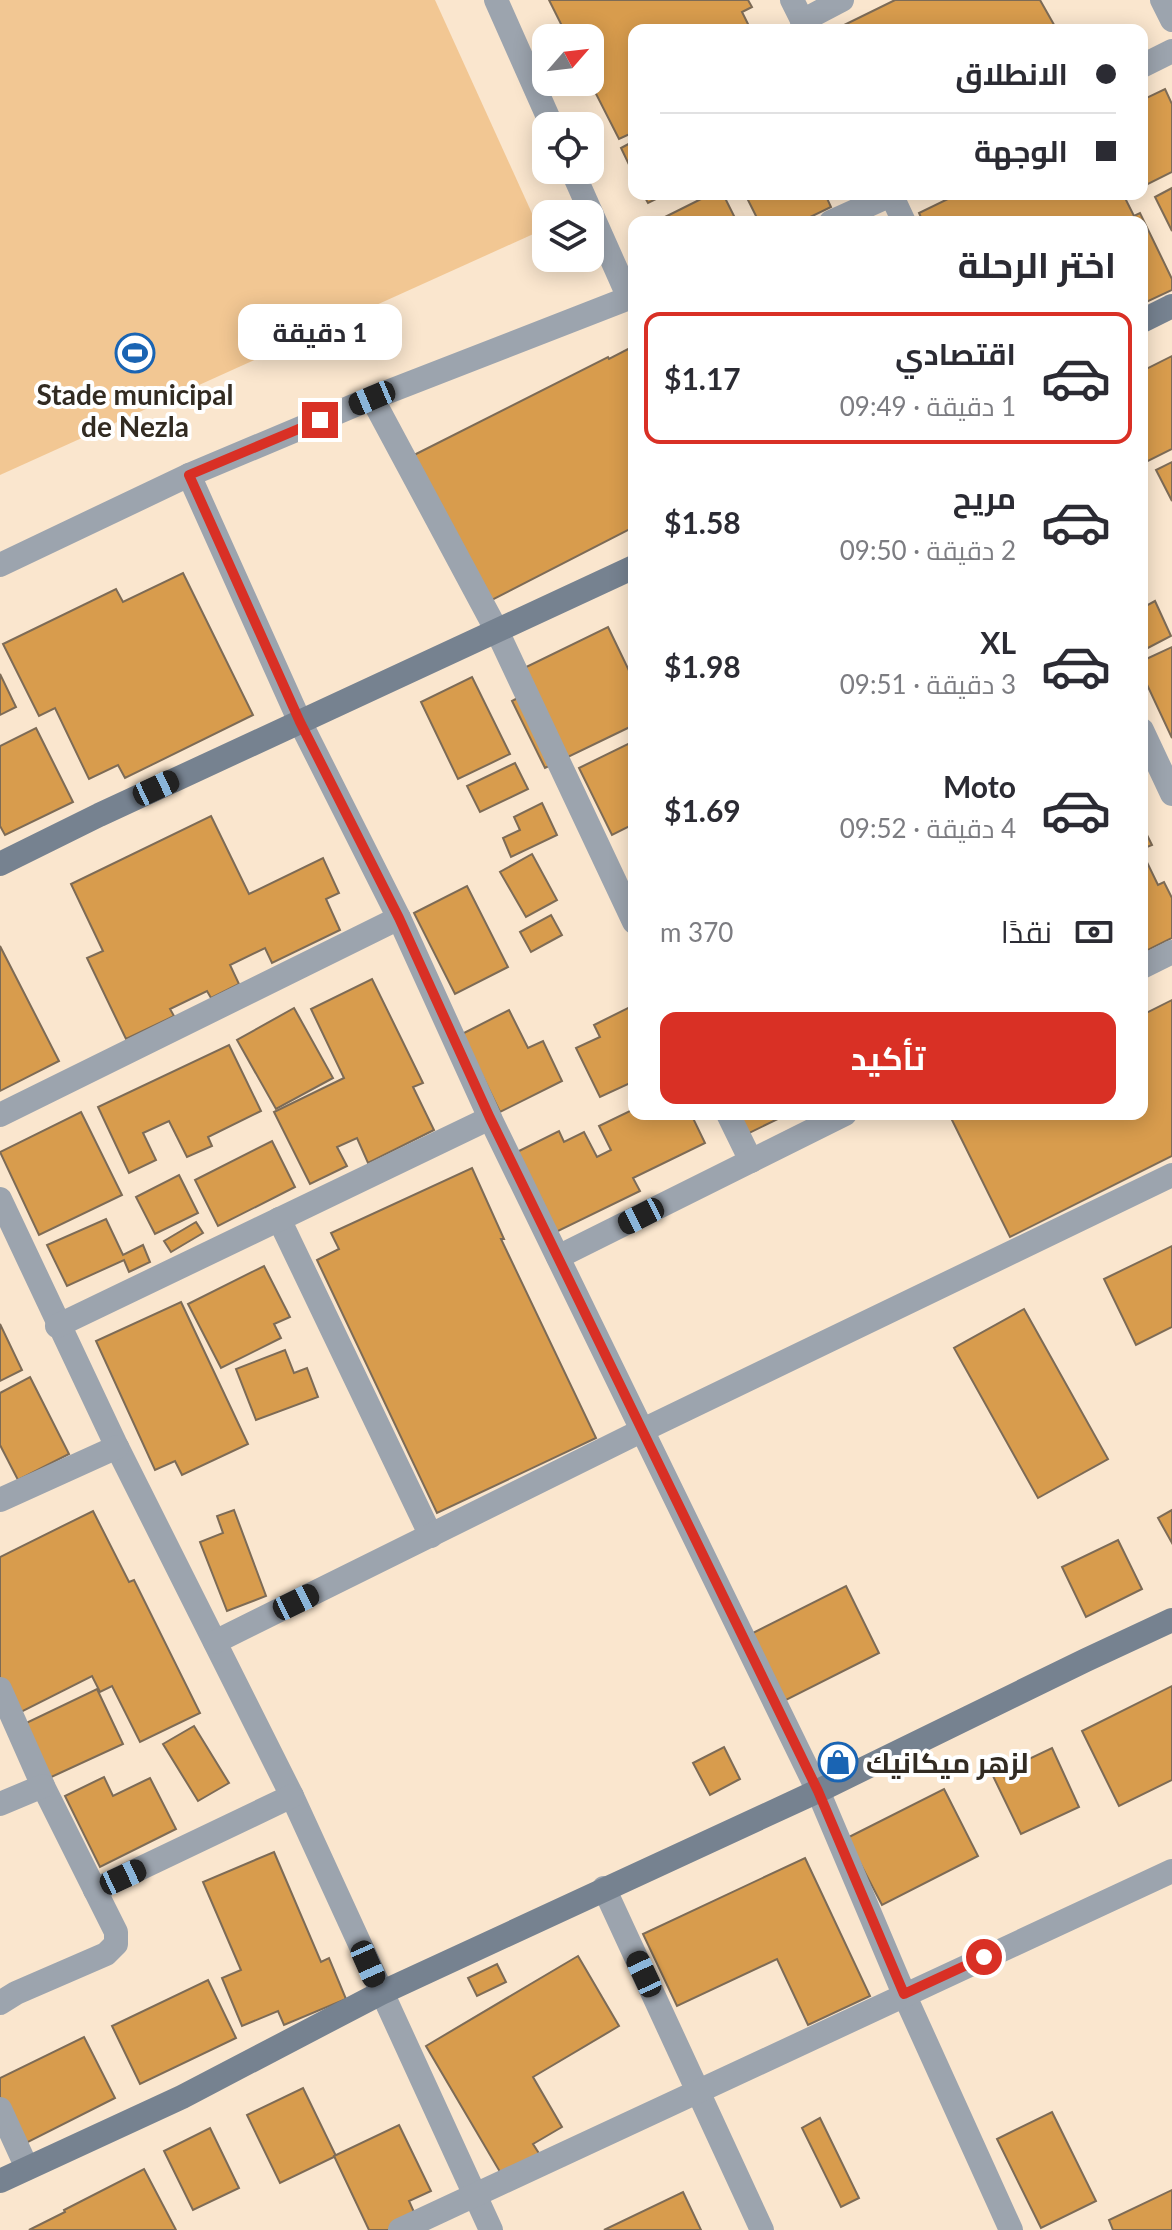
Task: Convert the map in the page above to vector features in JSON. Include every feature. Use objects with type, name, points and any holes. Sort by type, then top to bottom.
[{"type":"street","points":[[496,0],[546,112]]},
{"type":"street","points":[[800,17],[842,0]]},
{"type":"street","points":[[1162,0],[1172,20]]},
{"type":"street","points":[[1148,63],[1172,51]]},
{"type":"street","points":[[579,184],[628,289]]},
{"type":"street","points":[[844,216],[879,200]]},
{"type":"street","points":[[0,565],[189,475],[372,398],[628,300]]},
{"type":"street","points":[[1148,318],[1172,306]]},
{"type":"street","points":[[372,398],[497,631],[625,882]]},
{"type":"street","points":[[189,475],[300,722],[399,918],[490,1118],[818,1791],[904,1994],[1011,2230]]},
{"type":"street","points":[[0,864],[628,570]]},
{"type":"street","points":[[1148,743],[1172,794]]},
{"type":"street","points":[[0,1115],[399,918]]},
{"type":"street","points":[[1148,964],[1172,952]]},
{"type":"street","points":[[57,1326],[490,1118]]},
{"type":"street","points":[[731,1120],[751,1161]]},
{"type":"street","points":[[558,1257],[833,1120]]},
{"type":"street","points":[[215,1642],[643,1430],[1172,1175]]},
{"type":"street","points":[[0,1199],[57,1326],[292,1796],[491,2230]]},
{"type":"street","points":[[279,1219],[431,1536]]},
{"type":"street","points":[[0,1500],[117,1447]]},
{"type":"street","points":[[0,2181],[182,2097],[381,1993],[818,1791],[1172,1620]]},
{"type":"street","points":[[0,1689],[43,1786],[116,1932],[116,1944],[106,1954],[0,2003]]},
{"type":"street","points":[[0,1804],[43,1786]]},
{"type":"street","points":[[95,1890],[292,1796]]},
{"type":"street","points":[[400,2230],[1172,1871]]},
{"type":"street","points":[[604,1888],[762,2230]]},
{"type":"street","points":[[0,2109],[27,2168]]},
{"type":"shaded area","name":"Stade municipal de Nezla","points":[[0,0],[435,0],[532,213],[532,235],[0,475]]},
{"type":"building","points":[[549,0],[748,0],[752,7],[742,12],[748,24],[628,24],[628,135],[619,139],[597,96],[604,96],[604,24],[561,24]]},
{"type":"building","points":[[895,0],[1040,0],[1054,24],[846,24]]},
{"type":"building","points":[[1165,89],[1172,104],[1172,172],[1148,184],[1148,97]]},
{"type":"building","points":[[628,144],[628,163],[621,148]]},
{"type":"building","points":[[1172,188],[1172,231],[1155,197]]},
{"type":"building","points":[[699,200],[726,200],[734,216],[667,216]]},
{"type":"building","points":[[748,200],[828,200],[831,207],[812,216],[756,216]]},
{"type":"building","points":[[946,200],[1126,200],[1134,216],[920,216],[919,213]]},
{"type":"building","points":[[1148,230],[1172,279],[1172,290],[1148,301]]},
{"type":"building","points":[[628,349],[628,530],[488,602],[414,455]]},
{"type":"building","points":[[1172,356],[1172,449],[1148,461],[1148,368]]},
{"type":"building","points":[[1172,462],[1172,501],[1156,470]]},
{"type":"building","points":[[183,573],[253,715],[125,778],[118,765],[89,779],[55,708],[39,716],[3,644],[116,589],[123,602]]},
{"type":"building","points":[[1155,601],[1171,636],[1148,648],[1148,605]]},
{"type":"building","points":[[608,627],[628,669],[628,728],[545,768],[512,701],[527,693],[516,672]]},
{"type":"building","points":[[1172,647],[1172,738],[1148,687],[1148,658]]},
{"type":"building","points":[[0,674],[16,707],[0,715]]},
{"type":"building","points":[[472,677],[510,754],[458,779],[421,702]]},
{"type":"building","points":[[36,728],[73,802],[5,835],[0,826],[0,746]]},
{"type":"building","points":[[628,744],[628,827],[612,835],[579,768]]},
{"type":"building","points":[[515,763],[528,789],[480,812],[467,786]]},
{"type":"building","points":[[542,803],[557,835],[511,857],[503,838],[520,830],[514,817]]},
{"type":"building","points":[[211,816],[249,894],[323,858],[339,893],[326,899],[340,930],[272,963],[265,948],[230,965],[239,984],[211,998],[207,991],[170,1009],[174,1016],[126,1039],[87,958],[103,951],[71,884]]},
{"type":"building","points":[[532,854],[557,900],[526,917],[500,872]]},
{"type":"building","points":[[1148,864],[1158,885],[1164,882],[1172,898],[1172,938],[1148,950]]},
{"type":"building","points":[[467,886],[508,967],[455,994],[414,913]]},
{"type":"building","points":[[551,915],[562,935],[531,952],[520,932]]},
{"type":"building","points":[[0,946],[59,1061],[0,1091]]},
{"type":"building","points":[[372,979],[423,1083],[413,1087],[434,1130],[368,1163],[357,1138],[337,1147],[347,1166],[310,1184],[274,1112],[344,1078],[311,1009]]},
{"type":"building","points":[[1172,1000],[1172,1156],[1010,1237],[952,1120],[1148,1120],[1148,1012]]},
{"type":"building","points":[[294,1008],[333,1078],[276,1109],[237,1040]]},
{"type":"building","points":[[628,1008],[628,1084],[600,1097],[576,1048],[600,1037],[594,1025]]},
{"type":"building","points":[[509,1010],[528,1048],[543,1041],[562,1081],[500,1112],[462,1034]]},
{"type":"building","points":[[229,1045],[261,1111],[208,1137],[212,1146],[187,1157],[169,1121],[143,1133],[156,1160],[129,1173],[98,1107]]},
{"type":"building","points":[[81,1112],[122,1195],[39,1235],[0,1152]]},
{"type":"building","points":[[628,1112],[628,1120],[694,1120],[705,1143],[633,1178],[640,1191],[556,1232],[517,1152],[559,1131],[564,1142],[584,1132],[597,1157],[611,1150],[599,1126]]},
{"type":"building","points":[[733,1120],[776,1120],[741,1137]]},
{"type":"building","points":[[272,1141],[295,1187],[218,1226],[195,1180]]},
{"type":"building","points":[[472,1168],[504,1239],[501,1239],[596,1438],[437,1513],[317,1260],[339,1249],[331,1233]]},
{"type":"building","points":[[179,1175],[198,1213],[155,1234],[136,1197]]},
{"type":"building","points":[[106,1219],[123,1255],[143,1245],[150,1262],[129,1272],[124,1260],[67,1286],[47,1245]]},
{"type":"building","points":[[196,1222],[203,1233],[171,1252],[164,1241]]},
{"type":"building","points":[[1172,1246],[1172,1327],[1136,1345],[1104,1279]]},
{"type":"building","points":[[264,1266],[290,1317],[274,1324],[281,1338],[221,1368],[188,1304]]},
{"type":"building","points":[[181,1302],[248,1444],[182,1475],[175,1461],[155,1470],[96,1341]]},
{"type":"building","points":[[1024,1309],[1108,1459],[1038,1498],[954,1348]]},
{"type":"building","points":[[0,1324],[22,1370],[0,1381]]},
{"type":"building","points":[[285,1350],[294,1373],[307,1368],[318,1397],[256,1420],[236,1369]]},
{"type":"building","points":[[30,1377],[69,1454],[18,1480],[0,1445],[0,1393]]},
{"type":"building","points":[[234,1510],[266,1596],[227,1611],[200,1542],[223,1533],[217,1516]]},
{"type":"building","points":[[1172,1510],[1172,1543],[1158,1518]]},
{"type":"building","points":[[93,1511],[129,1582],[134,1580],[200,1713],[140,1742],[112,1686],[100,1692],[92,1676],[15,1715],[0,1685],[0,1557]]},
{"type":"building","points":[[1118,1540],[1142,1589],[1086,1617],[1062,1567]]},
{"type":"building","points":[[846,1586],[879,1653],[782,1702],[749,1635]]},
{"type":"building","points":[[1172,1686],[1172,1780],[1119,1806],[1082,1731]]},
{"type":"building","points":[[97,1689],[123,1744],[47,1779],[22,1725]]},
{"type":"building","points":[[194,1726],[229,1783],[198,1801],[163,1744]]},
{"type":"building","points":[[724,1747],[740,1779],[710,1795],[693,1763]]},
{"type":"building","points":[[1052,1748],[1079,1807],[1021,1834],[993,1776]]},
{"type":"building","points":[[104,1777],[113,1796],[150,1778],[176,1829],[100,1867],[65,1796]]},
{"type":"building","points":[[944,1789],[978,1856],[882,1905],[847,1838]]},
{"type":"building","points":[[274,1852],[321,1962],[329,1958],[346,1999],[284,2025],[278,2011],[242,2026],[222,1978],[241,1970],[203,1882]]},
{"type":"building","points":[[805,1858],[870,1996],[808,2025],[777,1959],[677,2006],[643,1934]]},
{"type":"building","points":[[578,1956],[619,2026],[533,2077],[562,2127],[533,2144],[540,2155],[503,2177],[426,2046]]},
{"type":"building","points":[[497,1964],[506,1982],[477,1996],[468,1978]]},
{"type":"building","points":[[208,1980],[236,2038],[140,2084],[112,2026]]},
{"type":"building","points":[[84,2037],[115,2098],[24,2144],[0,2097],[0,2078]]},
{"type":"building","points":[[303,2088],[336,2156],[280,2183],[247,2115]]},
{"type":"building","points":[[1052,2112],[1096,2201],[1041,2228],[997,2139]]},
{"type":"building","points":[[820,2118],[859,2198],[841,2207],[802,2128]]},
{"type":"building","points":[[399,2125],[431,2191],[409,2201],[418,2221],[399,2230],[369,2230],[334,2156]]},
{"type":"building","points":[[210,2128],[239,2188],[193,2210],[164,2151]]},
{"type":"building","points":[[144,2169],[176,2230],[29,2230],[64,2210]]},
{"type":"building","points":[[1172,2190],[1172,2230],[1113,2230],[1109,2220]]},
{"type":"building","points":[[683,2192],[701,2230],[604,2230]]},
{"type":"place","name":"Stade municipal de Nezla","points":[[135,353]]},
{"type":"place","name":"لزهر ميكانيك","points":[[838,1762]]},
{"type":"route","points":[[320,420],[189,475],[300,722],[399,918],[490,1118],[818,1791],[904,1994],[984,1957]]}]
